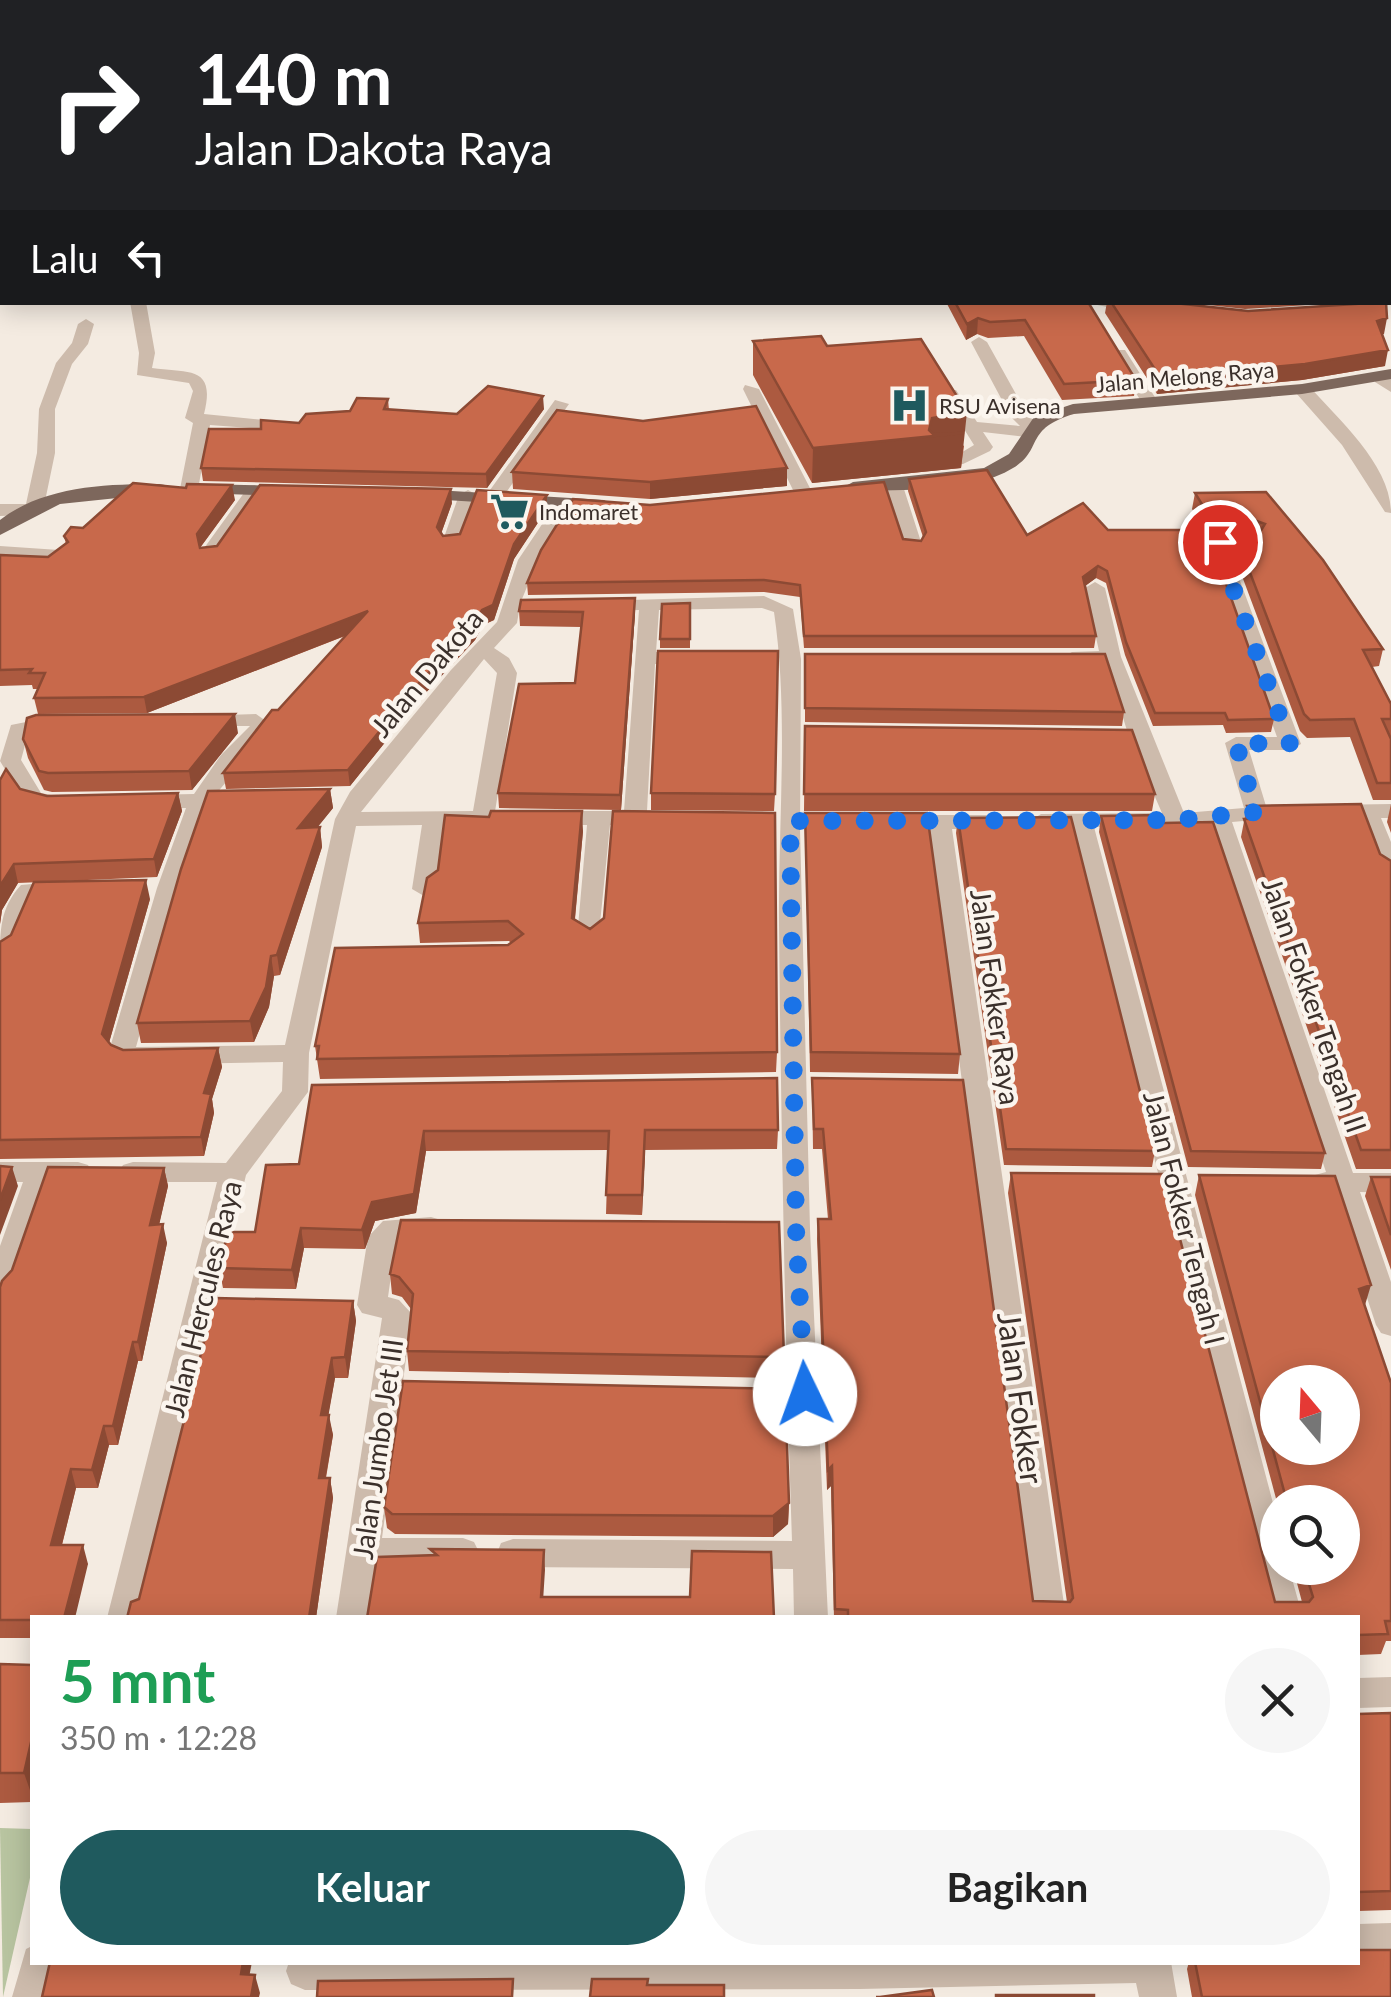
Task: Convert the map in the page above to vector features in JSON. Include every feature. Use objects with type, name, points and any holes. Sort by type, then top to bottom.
[{"type":"main road","name":"Jalan Melong Raya","points":[[812,491],[959,477],[1005,465],[1020,452],[1028,429],[1046,416],[1073,409],[1388,380]]},
{"type":"main road","points":[[0,529],[30,507],[124,490],[311,491]]},
{"type":"main road","points":[[409,494],[468,494],[632,507]]},
{"type":"street","points":[[139,305],[147,353],[144,372],[196,380],[201,391],[194,418],[295,428]]},
{"type":"street","points":[[1150,402],[1095,314],[1164,311]]},
{"type":"street","points":[[0,510],[30,507],[46,453],[46,409],[64,363],[80,344],[86,324]]},
{"type":"street","points":[[979,342],[1028,429]]},
{"type":"street","points":[[751,389],[812,491]]},
{"type":"street","points":[[1302,389],[1349,442],[1391,508]]},
{"type":"street","points":[[936,461],[963,459],[984,448],[947,390]]},
{"type":"street","points":[[494,497],[561,404]]},
{"type":"street","points":[[189,489],[202,421]]},
{"type":"street","points":[[971,428],[1028,429]]},
{"type":"street","points":[[893,482],[913,545]]},
{"type":"street","points":[[208,555],[255,490]]},
{"type":"street","points":[[451,543],[468,494]]},
{"type":"street","name":"Jalan Dakota","points":[[352,808],[458,674],[507,623],[528,560],[565,503]]},
{"type":"street","points":[[1249,541],[1217,544],[1290,744],[1236,743],[1256,812]]},
{"type":"street","points":[[6,553],[59,556]]},
{"type":"street","points":[[1094,588],[1131,737],[1176,820]]},
{"type":"street","points":[[510,605],[774,604],[783,610],[802,732],[789,821],[794,1086],[786,1229],[805,1394],[811,1615]]},
{"type":"street","points":[[635,818],[649,606]]},
{"type":"street","points":[[484,650],[502,662],[507,673],[502,818]]},
{"type":"street","points":[[646,658],[718,658]]},
{"type":"street","points":[[1045,658],[1113,660]]},
{"type":"street","points":[[184,721],[262,722],[200,801],[160,888],[124,1054],[296,1053]]},
{"type":"street","points":[[61,722],[19,730],[10,760],[33,798],[80,803]]},
{"type":"street","points":[[324,797],[352,808],[434,818],[674,819]]},
{"type":"street","points":[[130,802],[254,799]]},
{"type":"street","name":"Jalan Hercules Raya","points":[[125,1615],[233,1173],[305,1092],[296,1053],[325,956],[352,808]]},
{"type":"street","points":[[865,822],[1176,820],[1256,812],[1379,812],[1391,872]]},
{"type":"street","points":[[424,889],[434,818]]},
{"type":"street","points":[[588,938],[599,818]]},
{"type":"street","name":"Jalan Fokker Tengah II","points":[[1219,818],[1391,1325]]},
{"type":"street","name":"Jalan Fokker Tengah I","points":[[1081,820],[1184,1181],[1285,1615]]},
{"type":"street","name":"Jalan Fokker Raya","points":[[940,823],[978,1088],[999,1179]]},
{"type":"street","points":[[0,952],[20,900],[29,890],[98,888]]},
{"type":"street","points":[[941,1087],[978,1088]]},
{"type":"street","points":[[0,1288],[40,1171]]},
{"type":"street","points":[[0,1172],[233,1173]]},
{"type":"street","name":"Jalan Fokker","points":[[999,1179],[1049,1615]]},
{"type":"street","points":[[1138,1180],[1184,1181]]},
{"type":"street","points":[[1304,1182],[1391,1183]]},
{"type":"street","name":"Jalan Jumbo Jet III","points":[[354,1615],[389,1386],[396,1314],[389,1308],[362,1305],[386,1232],[403,1227],[462,1227]]},
{"type":"street","points":[[200,1303],[236,1303]]},
{"type":"street","points":[[389,1386],[429,1387]]},
{"type":"street","points":[[766,1393],[805,1394]]},
{"type":"street","points":[[364,1552],[808,1555]]},
{"type":"street","points":[[1360,1693],[1391,1692]]},
{"type":"street","points":[[1360,1942],[1391,1942]]},
{"type":"street","points":[[31,1997],[38,1965]]},
{"type":"street","points":[[304,1977],[860,1966],[1154,1975]]},
{"type":"green space","points":[[0,1828],[30,1829],[30,1878],[3,1997]]},
{"type":"building","points":[[957,305],[1090,305],[1136,380],[1064,384],[1025,320],[990,322],[978,318],[967,324]]},
{"type":"building","points":[[1113,305],[1193,305],[1248,311],[1386,305],[1387,318],[1377,321],[1388,350],[1305,364],[1160,377]]},
{"type":"building","points":[[821,336],[827,346],[921,339],[967,412],[932,418],[929,430],[933,434],[964,433],[813,448],[753,341]]},
{"type":"building","points":[[488,386],[543,396],[486,474],[201,468],[209,429],[261,429],[261,420],[299,423],[306,414],[350,411],[357,398],[388,399],[384,409],[457,414]]},
{"type":"building","points":[[756,406],[787,468],[650,482],[512,472],[557,410],[643,421]]},
{"type":"building","points":[[987,470],[1027,535],[1083,503],[1108,530],[1207,530],[1274,719],[1228,720],[1225,713],[1155,713],[1126,642],[1107,571],[1098,566],[1083,577],[1096,636],[804,636],[800,585],[764,580],[527,583],[541,550],[573,499],[650,505],[884,482],[903,539],[921,541],[926,532],[909,479]]},
{"type":"building","points":[[133,483],[186,488],[187,484],[232,485],[197,534],[200,548],[217,546],[260,485],[451,489],[437,527],[443,536],[460,534],[477,490],[547,495],[514,544],[493,605],[482,610],[348,770],[223,773],[272,710],[278,710],[368,611],[144,697],[34,698],[45,673],[29,673],[32,669],[0,670],[0,555],[48,557],[68,542],[64,536],[71,527],[83,528]]},
{"type":"building","points":[[1266,492],[1323,560],[1383,649],[1363,650],[1391,704],[1391,719],[1382,719],[1391,739],[1391,783],[1377,783],[1354,719],[1310,720],[1304,714],[1236,536],[1260,532],[1265,524],[1243,516],[1213,522],[1195,493]]},
{"type":"building","points":[[635,598],[620,795],[498,793],[519,684],[575,683],[583,612],[519,611],[521,600]]},
{"type":"building","points":[[690,603],[690,639],[660,639],[662,604]]},
{"type":"building","points":[[658,651],[778,651],[775,794],[651,793]]},
{"type":"building","points":[[805,654],[1105,654],[1124,712],[805,708]]},
{"type":"building","points":[[235,714],[189,771],[48,773],[39,771],[23,739],[27,718],[36,715]]},
{"type":"building","points":[[805,726],[1132,730],[1155,794],[804,794]]},
{"type":"building","points":[[6,769],[20,789],[47,796],[178,793],[154,859],[14,864],[0,886],[0,780]]},
{"type":"building","points":[[330,789],[298,828],[320,827],[277,955],[271,956],[266,987],[250,1021],[137,1023],[208,791]]},
{"type":"building","points":[[1361,804],[1380,854],[1391,861],[1391,1150],[1361,1150],[1244,819],[1251,819],[1247,806]]},
{"type":"building","points":[[491,811],[582,811],[572,918],[590,929],[604,918],[613,811],[775,813],[777,1052],[317,1059],[319,1046],[315,1046],[335,948],[508,945],[523,934],[508,921],[418,923],[427,878],[438,870],[445,815],[489,817]]},
{"type":"building","points":[[805,813],[927,813],[960,1054],[811,1052]]},
{"type":"building","points":[[1160,815],[1163,823],[1213,822],[1325,1153],[1191,1151],[1101,816]]},
{"type":"building","points":[[1071,817],[1155,1151],[1006,1149],[958,818]]},
{"type":"building","points":[[146,880],[102,1034],[111,1045],[123,1050],[218,1048],[204,1093],[211,1094],[201,1137],[0,1140],[0,942],[11,935],[34,882]]},
{"type":"building","points":[[777,1078],[778,1130],[645,1130],[642,1195],[606,1195],[609,1131],[424,1131],[414,1194],[372,1202],[362,1230],[301,1228],[292,1270],[219,1268],[228,1232],[255,1232],[266,1165],[299,1164],[312,1085]]},
{"type":"building","points":[[812,1078],[963,1080],[1033,1601],[1070,1602],[1073,1598],[1011,1173],[1163,1174],[1260,1545],[1260,1585],[1271,1585],[1275,1602],[1309,1602],[1313,1597],[1309,1585],[1360,1585],[1360,1485],[1282,1485],[1277,1465],[1360,1465],[1360,1365],[1260,1365],[1260,1402],[1199,1175],[1335,1176],[1371,1285],[1359,1289],[1391,1383],[1391,1621],[1385,1621],[1388,1634],[1360,1635],[1360,1615],[848,1615],[848,1610],[835,1609],[832,1466],[828,1470],[818,1219],[831,1219],[823,1129],[814,1129]]},
{"type":"building","points":[[0,1166],[12,1167],[0,1200]]},
{"type":"building","points":[[48,1167],[164,1168],[150,1225],[163,1224],[138,1342],[133,1342],[113,1426],[104,1426],[92,1470],[71,1469],[51,1545],[83,1545],[65,1615],[30,1615],[30,1620],[0,1620],[0,1287],[12,1270]]},
{"type":"building","points":[[1371,1177],[1391,1177],[1391,1235]]},
{"type":"building","points":[[401,1220],[779,1222],[784,1357],[407,1351],[413,1294],[399,1277],[390,1274]]},
{"type":"building","points":[[215,1298],[353,1301],[345,1357],[332,1358],[321,1415],[329,1415],[319,1478],[330,1478],[309,1615],[128,1615],[131,1602],[139,1599]]},
{"type":"building","points":[[403,1381],[785,1389],[789,1503],[773,1516],[392,1514],[384,1507]]},
{"type":"building","points":[[430,1549],[544,1550],[541,1597],[690,1597],[692,1551],[771,1552],[774,1615],[367,1615],[377,1557],[437,1555]]},
{"type":"building","points":[[0,1664],[30,1665],[30,1747],[24,1773],[0,1773]]},
{"type":"building","points":[[1391,1713],[1391,1891],[1360,1892],[1360,1714]]},
{"type":"building","points":[[1360,1950],[1391,1950],[1391,1997],[1202,1997],[1196,1965],[1360,1965]]},
{"type":"building","points":[[49,1965],[242,1965],[241,1974],[255,1975],[251,1997],[42,1997]]},
{"type":"building","points":[[513,1979],[512,1997],[317,1997],[318,1981]]},
{"type":"building","points":[[592,1979],[648,1979],[647,1985],[724,1985],[724,1997],[590,1997]]},
{"type":"building","points":[[932,1990],[934,1997],[880,1997]]},
{"type":"building","points":[[1094,1995],[1094,1997],[996,1997]]},
{"type":"place","name":"RSU Avisena","points":[[909,406]]},
{"type":"place","name":"Indomaret","points":[[509,512]]},
{"type":"route","points":[[805,1394],[796,1229],[790,821],[1176,820],[1256,812],[1236,743],[1290,744],[1217,544],[1220,542]]}]
